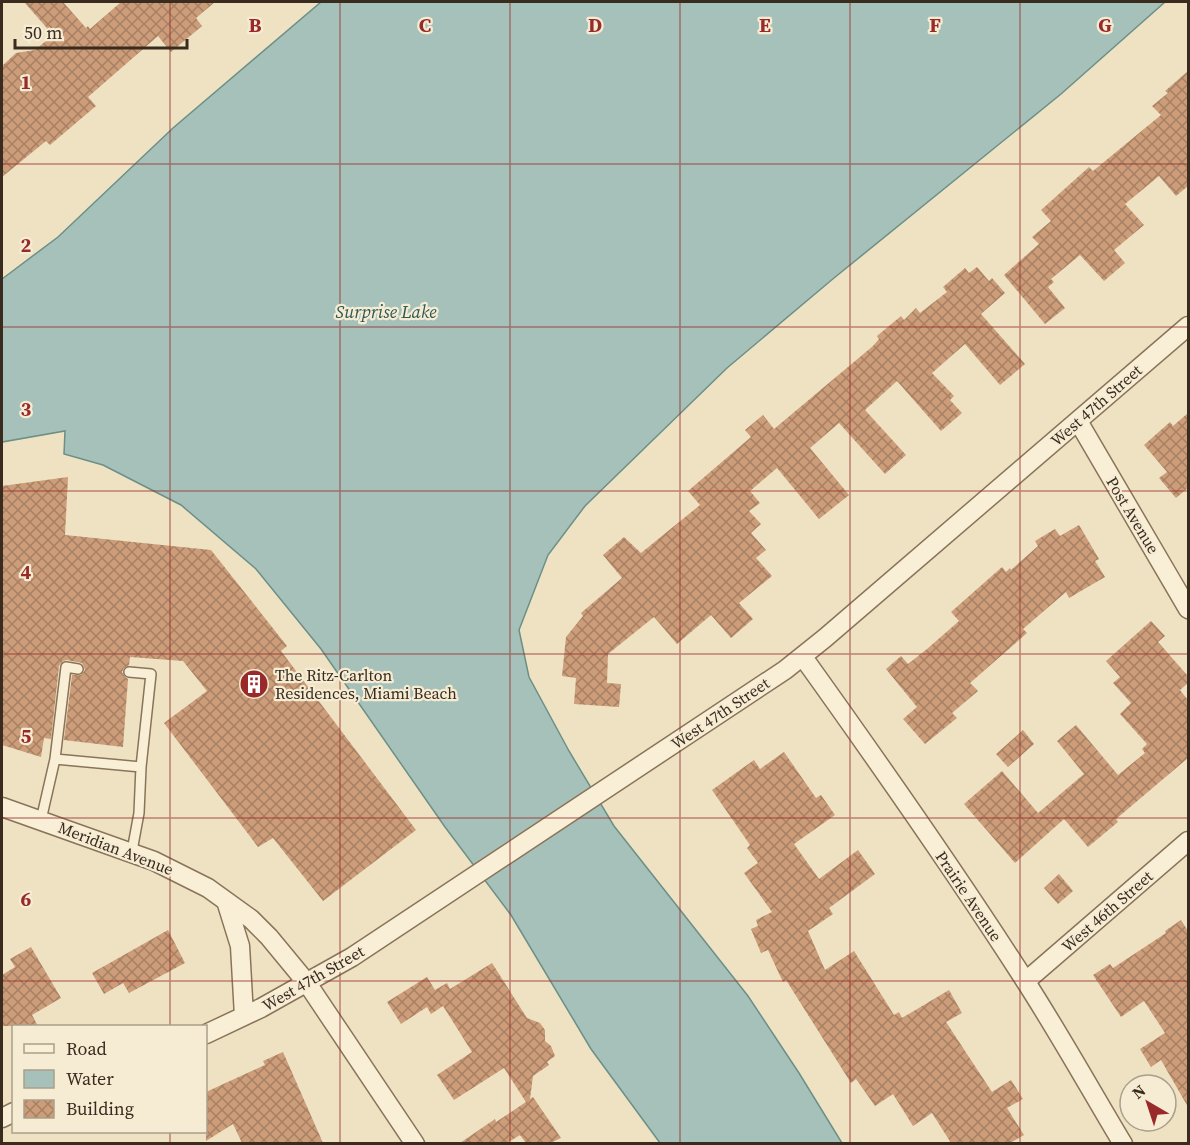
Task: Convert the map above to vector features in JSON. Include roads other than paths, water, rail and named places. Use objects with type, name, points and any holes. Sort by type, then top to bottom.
[{"type":"street","name":"West 47th Street","points":[[207,1034],[307,983],[352,957],[802,657],[1188,326]]},
{"type":"street","name":"Post Avenue","points":[[1078,421],[1188,609]]},
{"type":"street","name":"Prairie Avenue","points":[[802,657],[892,782],[1026,981],[1123,1143]]},
{"type":"street","name":"Meridian Avenue","points":[[2,807],[132,851],[185,875],[226,901],[260,928],[307,983],[415,1143]]},
{"type":"street","name":"West 46th Street","points":[[1026,981],[1188,841]]},
{"type":"street","points":[[226,901],[240,946],[244,1016]]},
{"type":"lane","points":[[41,820],[55,759],[66,668],[78,669]]},
{"type":"lane","points":[[129,672],[151,674],[141,767],[139,813],[132,851]]},
{"type":"lane","points":[[55,759],[141,767]]},
{"type":"water","name":"Surprise Lake","points":[[321,2],[1165,2],[1061,94],[727,368],[585,506],[548,555],[519,630],[529,677],[569,751],[614,826],[748,996],[842,1143],[660,1143],[591,1049],[511,915],[445,827],[321,649],[256,569],[181,505],[103,465],[64,454],[65,431],[2,442],[2,279],[58,237],[173,128]]},
{"type":"place","name":"The Ritz-Carlton Residences, Miami Beach","points":[[254,684]]}]
